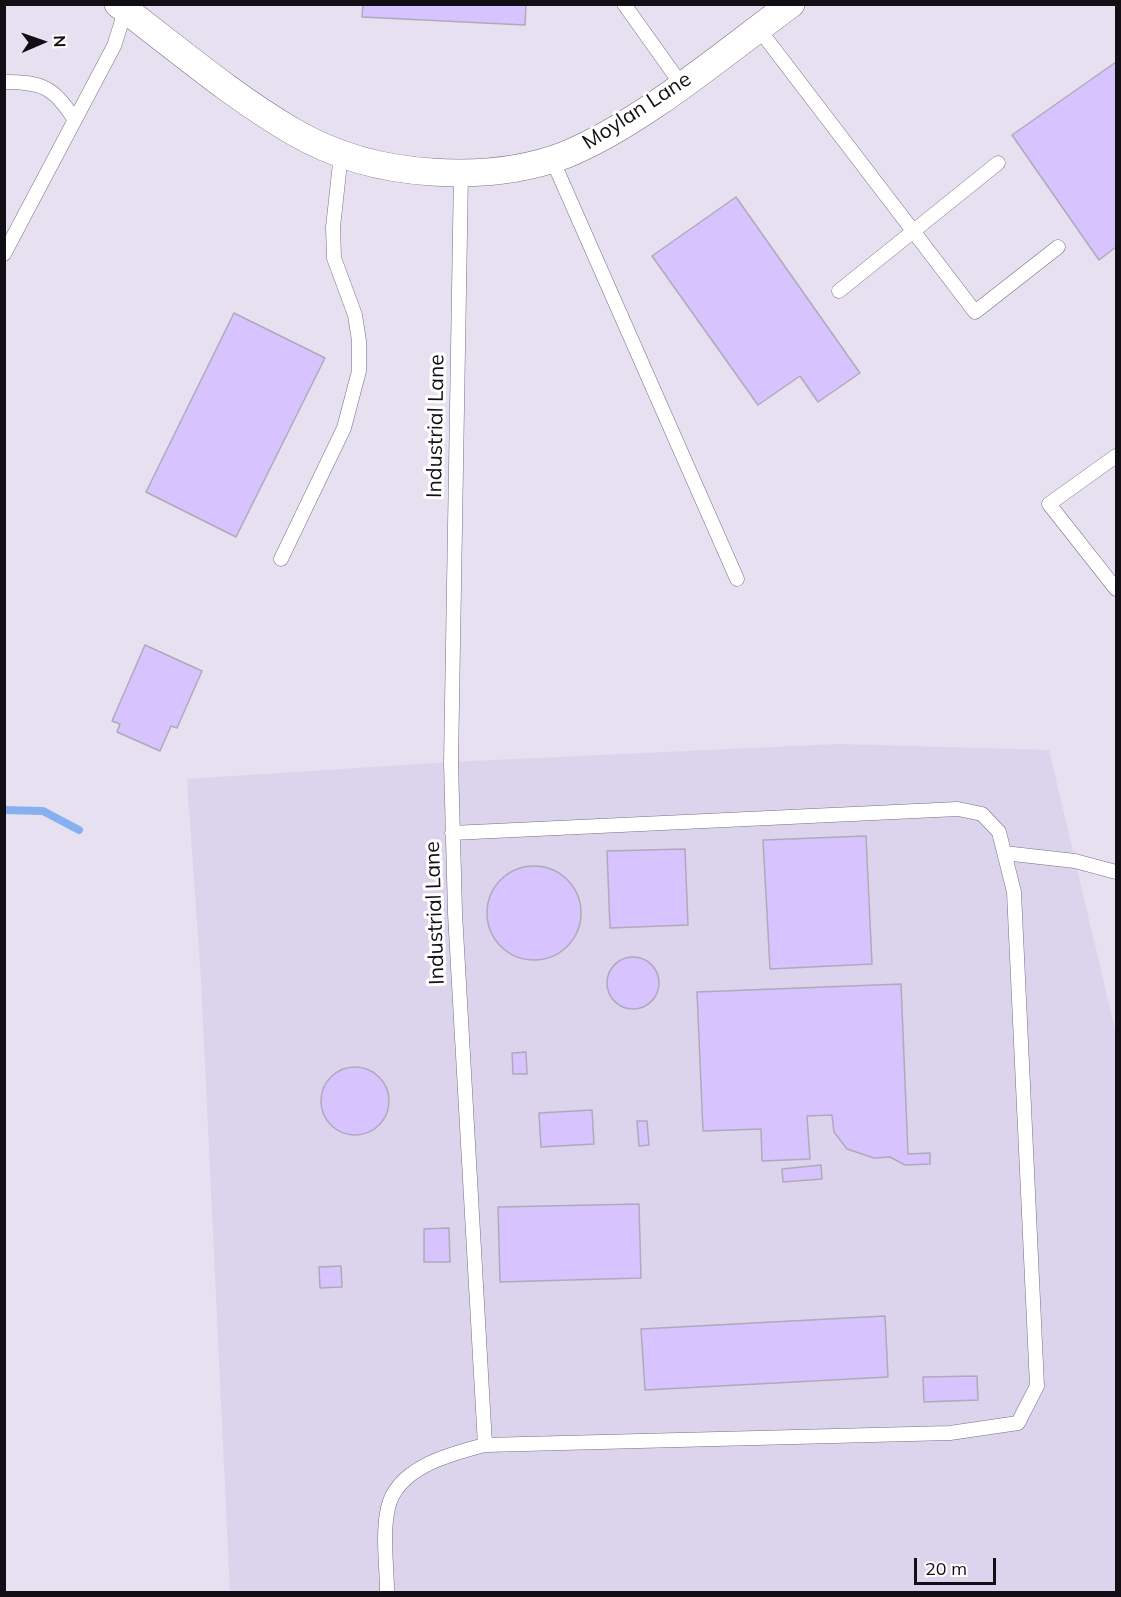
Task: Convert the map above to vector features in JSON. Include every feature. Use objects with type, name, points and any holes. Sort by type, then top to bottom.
[{"type":"street","name":"Moylan Lane","points":[[120,6],[276,121],[341,154],[413,171],[461,173],[512,169],[552,159],[591,143],[681,84],[791,4]]},
{"type":"lane","points":[[624,4],[681,84]]},
{"type":"lane","points":[[4,254],[114,46],[122,21],[120,6]]},
{"type":"lane","points":[[758,28],[975,312],[1058,247]]},
{"type":"lane","points":[[4,82],[28,82],[48,88],[57,94],[74,119]]},
{"type":"lane","points":[[281,559],[344,428],[359,371],[355,315],[334,258],[333,227],[341,154]]},
{"type":"lane","points":[[552,159],[737,579]]},
{"type":"lane","points":[[839,291],[998,163]]},
{"type":"lane","name":"Industrial Lane","points":[[461,173],[451,762],[452,833],[485,1444]]},
{"type":"lane","points":[[1116,456],[1049,504],[1116,589]]},
{"type":"lane","points":[[387,1593],[388,1507],[395,1490],[408,1477],[431,1462],[485,1444],[950,1433],[1018,1423],[1037,1386],[1014,892],[999,832],[982,814],[958,810],[452,833]]},
{"type":"lane","points":[[1004,853],[1075,861],[1116,872]]},
{"type":"shaded area","points":[[838,744],[1049,750],[1116,1034],[1116,1591],[230,1592],[201,980],[187,779],[451,762]]},
{"type":"building","points":[[363,4],[526,4],[525,25],[362,17]]},
{"type":"building","points":[[1116,62],[1116,247],[1099,260],[1012,135]]},
{"type":"building","points":[[736,197],[860,373],[818,402],[800,376],[758,405],[652,256]]},
{"type":"building","points":[[234,313],[325,358],[236,537],[146,492]]},
{"type":"building","points":[[145,645],[202,671],[177,728],[171,726],[160,751],[117,732],[120,724],[112,721]]},
{"type":"building","points":[[866,836],[872,964],[770,969],[763,840]]},
{"type":"building","points":[[685,849],[688,925],[610,928],[607,851]]},
{"type":"building","points":[[534,866],[552,870],[567,880],[577,895],[581,913],[577,931],[567,946],[552,956],[534,960],[516,956],[501,946],[491,931],[487,913],[491,895],[501,880],[516,870]]},
{"type":"building","points":[[633,957],[643,959],[651,965],[657,973],[659,983],[657,993],[651,1001],[643,1007],[633,1009],[623,1007],[615,1001],[609,993],[607,983],[609,973],[615,965],[623,959]]},
{"type":"building","points":[[901,984],[908,1154],[930,1153],[930,1164],[905,1165],[890,1157],[874,1158],[847,1149],[834,1132],[832,1115],[807,1116],[810,1159],[762,1161],[761,1129],[703,1131],[697,992]]},
{"type":"building","points":[[526,1052],[527,1074],[513,1074],[512,1053]]},
{"type":"building","points":[[355,1067],[368,1070],[379,1077],[386,1088],[389,1101],[386,1114],[379,1125],[368,1132],[355,1135],[342,1132],[331,1125],[324,1114],[321,1101],[324,1088],[331,1077],[342,1070]]},
{"type":"building","points":[[592,1110],[594,1144],[541,1147],[539,1113]]},
{"type":"building","points":[[637,1121],[647,1121],[649,1145],[639,1146]]},
{"type":"building","points":[[821,1165],[822,1179],[783,1182],[782,1169]]},
{"type":"building","points":[[639,1204],[641,1278],[500,1282],[498,1207]]},
{"type":"building","points":[[449,1228],[450,1262],[424,1262],[424,1229]]},
{"type":"building","points":[[341,1266],[342,1287],[320,1288],[319,1267]]},
{"type":"building","points":[[885,1316],[888,1377],[645,1390],[641,1329]]},
{"type":"building","points":[[977,1376],[978,1400],[924,1402],[923,1377]]},
{"type":"waterway","points":[[4,810],[43,811],[79,830]]}]
